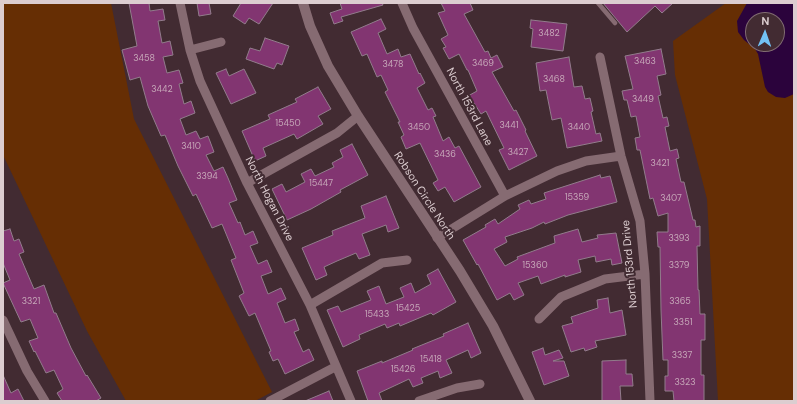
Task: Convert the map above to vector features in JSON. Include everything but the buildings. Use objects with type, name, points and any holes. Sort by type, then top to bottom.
[{"type":"street","name":"North Hogan Drive","points":[[180,3],[190,50],[200,81],[247,183],[310,305],[335,367],[351,401]]},
{"type":"street","name":"Robson Circle North","points":[[303,3],[310,26],[328,66],[358,116],[460,271],[493,326],[530,401]]},
{"type":"street","name":"North 153rd Lane","points":[[402,3],[413,28],[505,196]]},
{"type":"street","points":[[190,50],[221,42]]},
{"type":"street","name":"North 153rd Drive","points":[[600,57],[622,156],[640,221],[645,274],[650,401]]},
{"type":"street","points":[[247,183],[338,133],[358,116]]},
{"type":"street","points":[[437,238],[505,196],[556,171],[586,161],[622,156]]},
{"type":"street","points":[[310,305],[382,263],[407,260]]},
{"type":"street","points":[[538,319],[561,297],[605,279],[645,274]]},
{"type":"street","points":[[3,320],[27,371],[45,401]]},
{"type":"street","points":[[270,401],[335,367]]},
{"type":"street","points":[[419,401],[458,388],[480,384]]},
{"type":"lane","points":[[598,3],[615,23]]},
{"type":"shaded area","points":[[3,3],[111,3],[134,119],[272,392],[255,401],[126,401],[87,331],[3,155]]},
{"type":"shaded area","points":[[726,3],[794,3],[794,401],[718,401],[707,199],[675,75],[673,41]]},
{"type":"shaded area","points":[[747,3],[794,3],[794,94],[785,98],[776,97],[768,92],[765,87],[757,52],[785,52],[785,12],[745,12],[745,41],[738,32],[737,21]]}]
